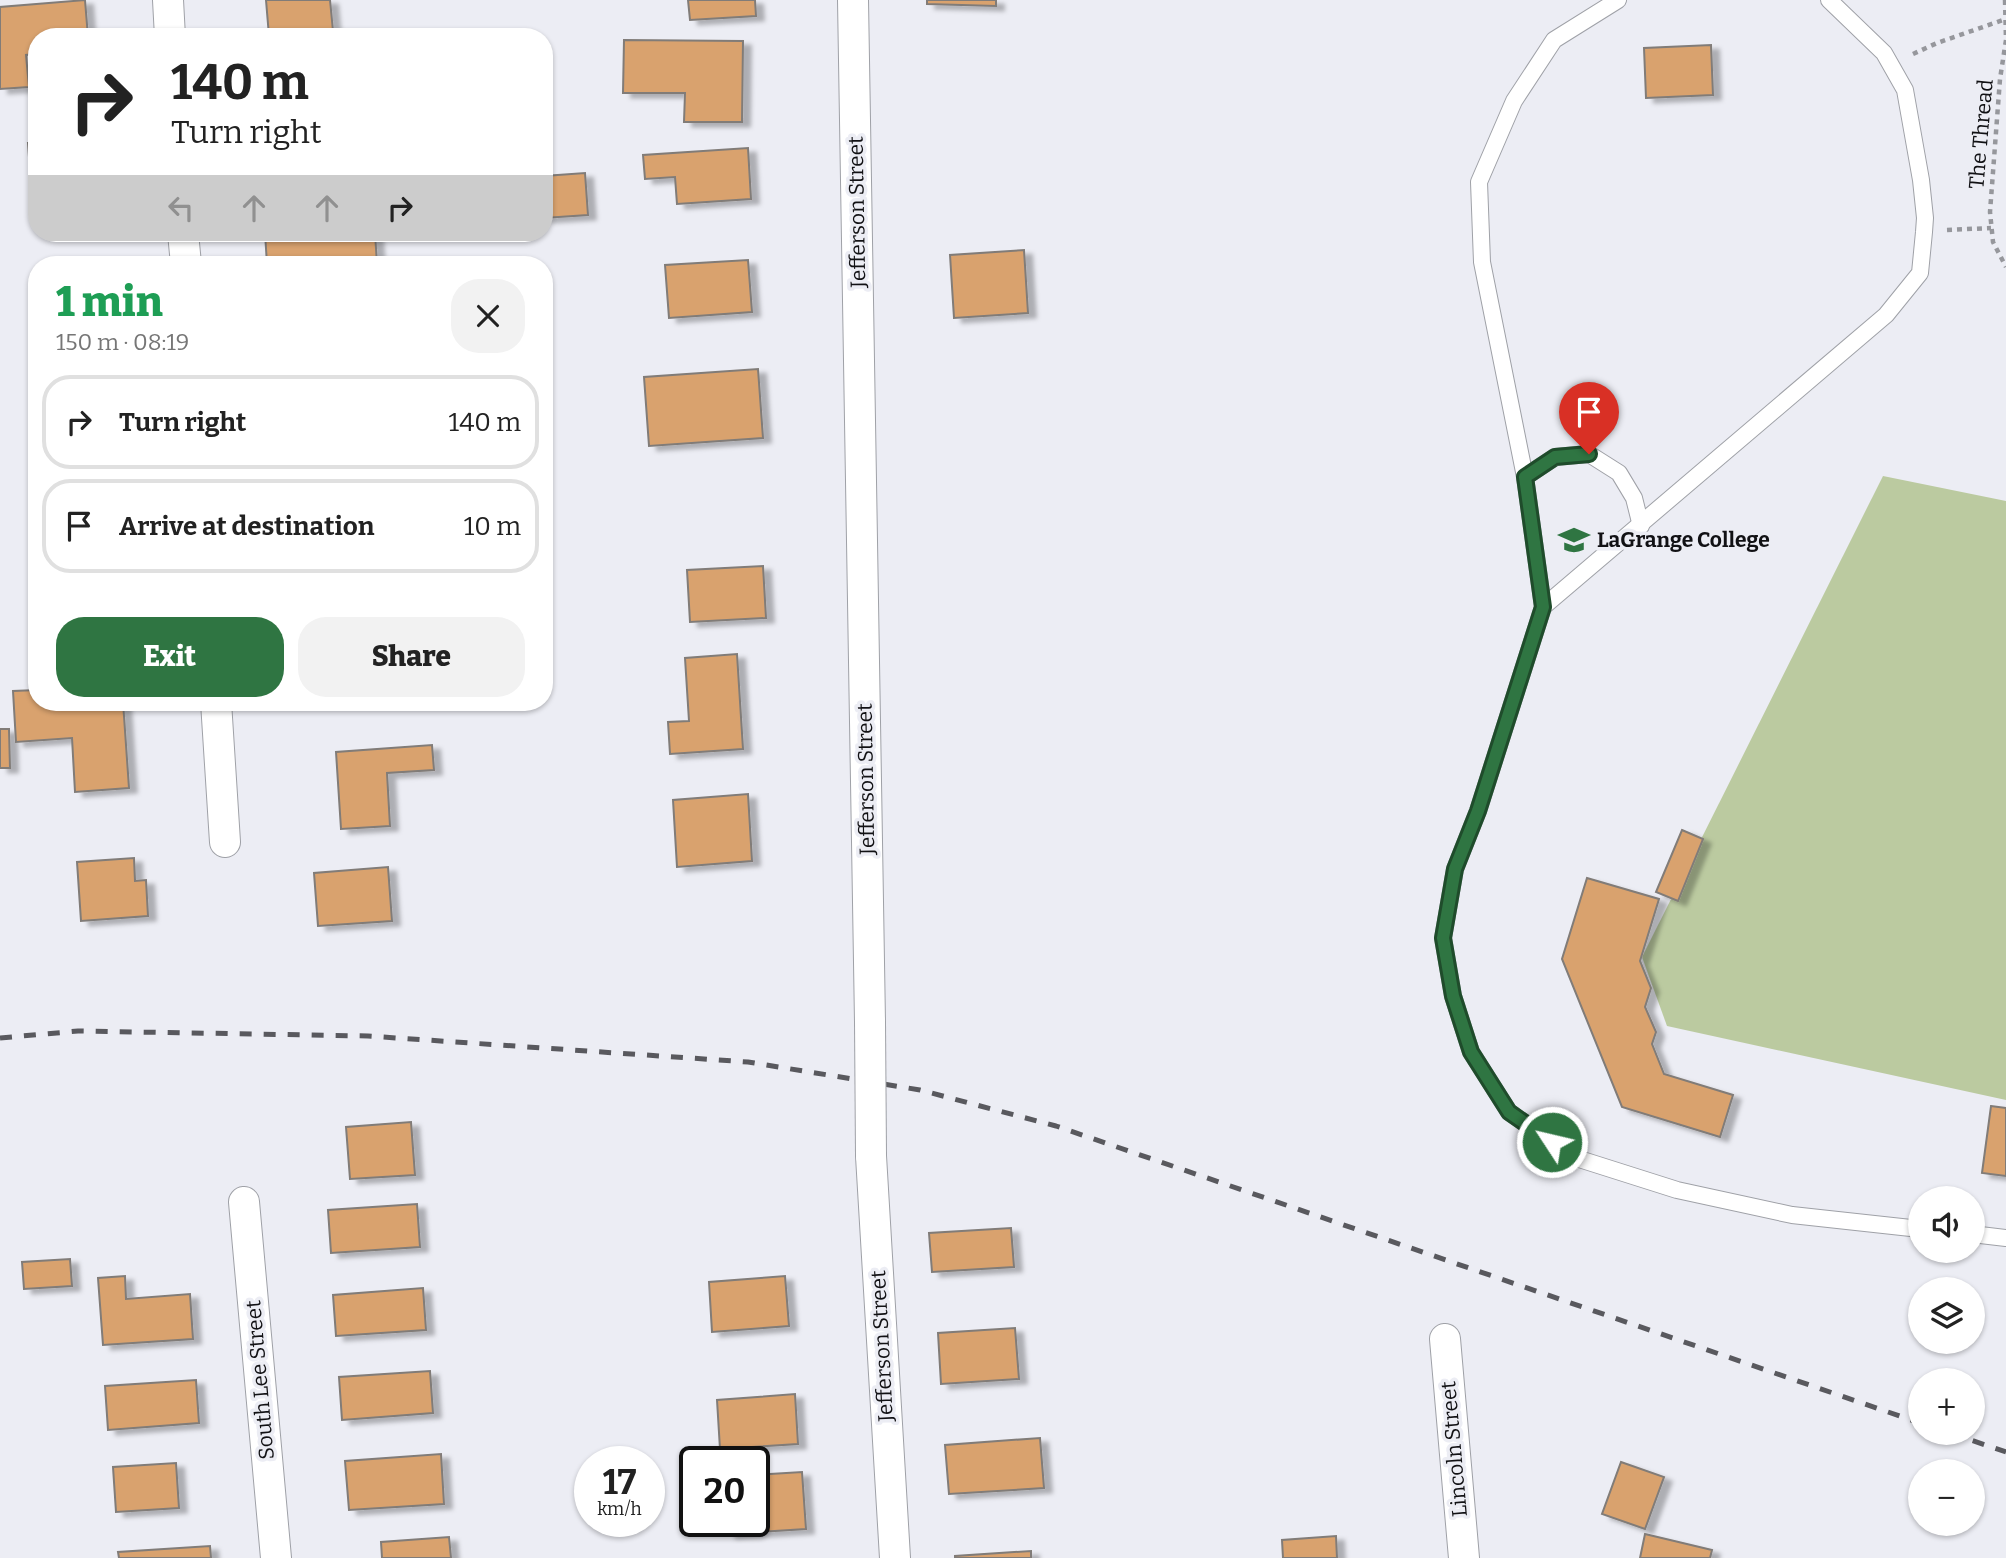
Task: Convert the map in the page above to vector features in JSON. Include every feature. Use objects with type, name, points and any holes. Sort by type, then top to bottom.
[{"type":"street","points":[[168,0],[170,28]]},
{"type":"street","name":"Jefferson Street","points":[[853,0],[871,1156],[895,1558]]},
{"type":"street","points":[[217,711],[225,842]]},
{"type":"street","name":"South Lee Street","points":[[244,1202],[276,1558]]},
{"type":"street","name":"Lincoln Street","points":[[1445,1339],[1464,1558]]},
{"type":"lane","points":[[1618,0],[1555,40],[1514,101],[1479,182],[1482,262],[1525,477],[1543,607],[1478,811],[1455,869],[1443,938],[1453,996],[1471,1052],[1509,1112],[1573,1157],[1677,1190],[1792,1215],[1908,1228]]},
{"type":"lane","points":[[1543,607],[1886,315],[1920,273],[1925,218],[1905,90],[1884,53],[1829,0]]},
{"type":"lane","points":[[1525,477],[1555,457],[1589,454],[1619,473],[1634,498],[1641,526]]},
{"type":"lane","points":[[1985,1236],[2006,1238]]},
{"type":"path","name":"The Thread","points":[[2005,0],[2006,40],[2000,79],[1990,212],[1993,242],[2006,267]]},
{"type":"path","points":[[1890,65],[1937,43],[2006,19]]},
{"type":"path","points":[[1924,232],[1991,229]]},
{"type":"green space","points":[[1883,476],[2006,501],[2006,1100],[1667,1026],[1642,957]]},
{"type":"building","points":[[85,0],[87,28],[28,28],[28,87],[0,89],[0,7]]},
{"type":"building","points":[[266,0],[330,0],[333,28],[268,28]]},
{"type":"building","points":[[688,0],[755,0],[756,16],[690,20]]},
{"type":"building","points":[[927,0],[996,0],[996,6],[927,4]]},
{"type":"building","points":[[624,40],[743,41],[742,122],[684,122],[685,93],[623,93]]},
{"type":"building","points":[[1711,45],[1713,95],[1646,98],[1644,48]]},
{"type":"building","points":[[748,148],[751,199],[677,204],[675,177],[645,179],[643,155]]},
{"type":"building","points":[[585,173],[588,215],[553,217],[553,175]]},
{"type":"building","points":[[266,242],[376,242],[376,256],[266,256]]},
{"type":"building","points":[[1024,250],[1028,313],[954,318],[950,255]]},
{"type":"building","points":[[748,260],[752,312],[669,318],[665,265]]},
{"type":"building","points":[[758,369],[763,438],[649,446],[644,377]]},
{"type":"building","points":[[763,566],[766,618],[690,622],[687,570]]},
{"type":"building","points":[[737,654],[743,749],[670,754],[668,722],[689,721],[685,658]]},
{"type":"building","points":[[28,690],[28,711],[124,711],[129,788],[75,792],[72,738],[16,742],[13,691]]},
{"type":"building","points":[[0,729],[9,729],[10,768],[0,768]]},
{"type":"building","points":[[432,745],[434,770],[387,773],[390,826],[341,829],[336,752]]},
{"type":"building","points":[[748,794],[752,861],[677,867],[673,800]]},
{"type":"building","points":[[1682,830],[1703,839],[1678,901],[1656,892]]},
{"type":"building","points":[[134,858],[135,881],[146,880],[148,916],[81,921],[77,862]]},
{"type":"building","points":[[388,867],[392,921],[318,926],[314,873]]},
{"type":"building","points":[[1587,878],[1659,899],[1640,961],[1651,988],[1645,1007],[1656,1032],[1652,1044],[1664,1074],[1733,1095],[1720,1137],[1622,1107],[1562,959]]},
{"type":"building","points":[[1991,1106],[2006,1108],[2006,1176],[1982,1173]]},
{"type":"building","points":[[411,1122],[415,1175],[350,1179],[346,1127]]},
{"type":"building","points":[[417,1204],[420,1247],[331,1253],[328,1210]]},
{"type":"building","points":[[1011,1228],[1014,1267],[932,1272],[929,1233]]},
{"type":"building","points":[[70,1259],[72,1286],[24,1289],[22,1262]]},
{"type":"building","points":[[125,1276],[126,1299],[190,1294],[193,1339],[103,1345],[98,1278]]},
{"type":"building","points":[[785,1276],[789,1326],[712,1332],[709,1282]]},
{"type":"building","points":[[423,1288],[426,1330],[336,1336],[333,1295]]},
{"type":"building","points":[[1015,1328],[1019,1379],[941,1384],[938,1333]]},
{"type":"building","points":[[430,1371],[433,1413],[342,1420],[339,1377]]},
{"type":"building","points":[[196,1380],[199,1423],[108,1430],[105,1386]]},
{"type":"building","points":[[795,1394],[798,1444],[720,1446],[717,1400]]},
{"type":"building","points":[[1040,1438],[1044,1488],[949,1494],[945,1445]]},
{"type":"building","points":[[441,1454],[444,1504],[349,1510],[345,1461]]},
{"type":"building","points":[[1621,1462],[1664,1477],[1645,1529],[1602,1514]]},
{"type":"building","points":[[176,1463],[179,1508],[116,1512],[113,1467]]},
{"type":"building","points":[[802,1472],[806,1529],[770,1531],[770,1474]]},
{"type":"building","points":[[1645,1534],[1712,1550],[1710,1558],[1640,1558]]},
{"type":"building","points":[[1336,1536],[1337,1558],[1283,1558],[1282,1540]]},
{"type":"building","points":[[449,1537],[451,1558],[382,1558],[381,1542]]},
{"type":"building","points":[[210,1546],[211,1558],[119,1558],[118,1552]]},
{"type":"building","points":[[1031,1551],[1031,1558],[955,1558],[955,1556]]},
{"type":"railway","points":[[0,1038],[78,1031],[368,1036],[748,1062],[920,1090],[1056,1126],[1908,1419]]},
{"type":"railway","points":[[1985,1445],[2006,1452]]},
{"type":"place","name":"LaGrange College","points":[[1574,540]]},
{"type":"route","points":[[1552,1142],[1509,1112],[1471,1052],[1453,996],[1443,938],[1455,869],[1478,811],[1543,607],[1525,477],[1555,457],[1589,454]]}]
